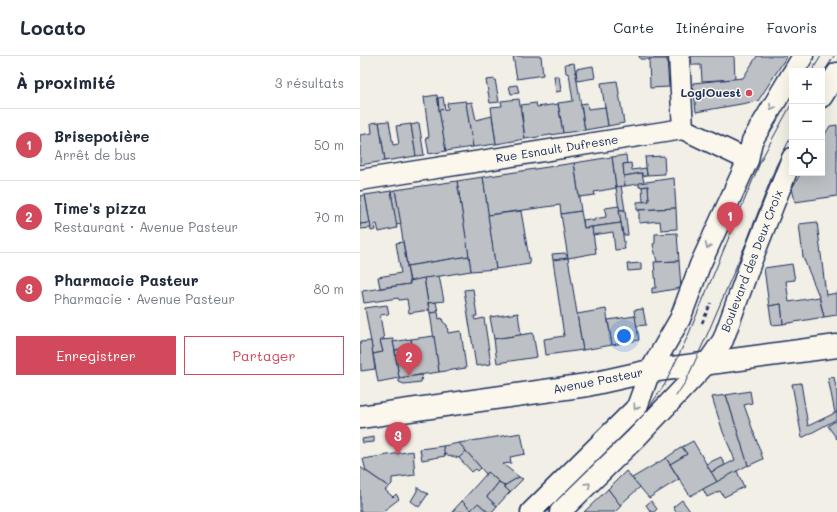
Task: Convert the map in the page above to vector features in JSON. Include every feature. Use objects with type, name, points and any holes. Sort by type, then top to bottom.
[{"type":"main road","name":"Avenue Pasteur","points":[[360,417],[587,385],[650,371],[708,362],[777,355],[837,346]]},
{"type":"street","points":[[679,56],[684,129],[748,160]]},
{"type":"street","points":[[796,68],[803,56]]},
{"type":"street","points":[[825,92],[837,73]]},
{"type":"street","points":[[531,512],[637,407],[650,371],[680,319],[703,259],[748,160],[752,141],[789,79]]},
{"type":"street","points":[[825,104],[837,102]]},
{"type":"street","name":"Rue Esnault Dufresne","points":[[360,180],[684,129]]},
{"type":"street","name":"Boulevard des Deux Croix","points":[[560,512],[636,438],[676,396],[708,362],[723,340],[750,262],[789,165]]},
{"type":"path","points":[[699,330],[711,303]]},
{"type":"building","points":[[513,56],[541,56],[543,75],[517,79]]},
{"type":"building","points":[[639,56],[667,56],[667,59],[640,59]]},
{"type":"building","points":[[691,56],[734,56],[735,79],[702,81],[701,65],[692,65]]},
{"type":"building","points":[[757,56],[787,56],[758,101],[696,112],[693,83],[743,78]]},
{"type":"building","points":[[649,59],[667,59],[669,87],[650,88]]},
{"type":"building","points":[[574,63],[585,130],[563,133],[558,103],[573,101],[569,74],[566,73],[565,64]]},
{"type":"building","points":[[593,66],[595,78],[577,81],[576,69]]},
{"type":"building","points":[[554,76],[559,76],[561,91],[556,92]]},
{"type":"building","points":[[495,79],[499,102],[490,103],[486,80]]},
{"type":"building","points":[[617,81],[624,123],[608,126],[601,83]]},
{"type":"building","points":[[517,85],[519,93],[511,94],[509,86]]},
{"type":"building","points":[[437,95],[446,151],[429,154],[426,138],[429,137],[424,97]]},
{"type":"building","points":[[443,97],[445,110],[439,110],[438,98]]},
{"type":"building","points":[[519,99],[525,139],[496,144],[491,107],[502,106],[501,101]]},
{"type":"building","points":[[466,101],[473,147],[446,151],[439,110],[448,109],[447,103]]},
{"type":"building","points":[[472,102],[476,120],[492,116],[496,144],[473,147],[466,103]]},
{"type":"building","points":[[536,103],[537,107],[558,104],[563,133],[525,139],[521,105]]},
{"type":"building","points":[[587,103],[588,109],[605,107],[608,126],[585,130],[581,104]]},
{"type":"building","points":[[389,121],[393,145],[399,144],[396,126],[411,124],[416,156],[385,161],[379,122]]},
{"type":"building","points":[[379,122],[385,161],[360,165],[360,135],[372,133],[371,123]]},
{"type":"building","points":[[419,123],[424,155],[416,156],[411,125]]},
{"type":"building","points":[[837,125],[837,196],[795,202],[792,188],[799,176],[825,176],[825,134],[830,126]]},
{"type":"building","points":[[626,155],[627,164],[623,164],[625,186],[616,187],[612,157]]},
{"type":"building","points":[[664,156],[665,174],[647,175],[645,157]]},
{"type":"building","points":[[612,157],[616,188],[594,192],[595,195],[579,197],[574,163]]},
{"type":"building","points":[[574,163],[581,211],[561,214],[560,205],[488,215],[483,177]]},
{"type":"building","points":[[631,163],[632,170],[646,168],[647,175],[643,176],[642,173],[624,176],[623,164]]},
{"type":"building","points":[[642,173],[644,183],[625,186],[624,176]]},
{"type":"building","points":[[483,177],[496,269],[471,271],[457,181]]},
{"type":"building","points":[[674,178],[676,208],[637,210],[637,202],[649,201],[648,186],[639,187],[639,183]]},
{"type":"building","points":[[457,181],[469,256],[407,266],[395,190]]},
{"type":"building","points":[[621,186],[625,210],[619,210],[616,187]]},
{"type":"building","points":[[648,186],[649,201],[643,202],[642,187]]},
{"type":"building","points":[[395,190],[401,224],[396,225],[391,191]]},
{"type":"building","points":[[391,191],[397,228],[379,232],[377,224],[374,225],[375,230],[371,231],[365,195]]},
{"type":"building","points":[[365,195],[370,223],[360,224],[360,196]]},
{"type":"building","points":[[619,206],[621,223],[584,228],[583,220],[590,219],[594,221],[594,219],[606,217],[605,208]]},
{"type":"building","points":[[676,208],[677,229],[661,230],[660,221],[639,223],[639,210]]},
{"type":"building","points":[[619,210],[625,210],[628,235],[623,235]]},
{"type":"building","points":[[521,211],[530,264],[496,269],[488,215]]},
{"type":"building","points":[[581,211],[584,228],[592,227],[596,253],[568,258],[561,214]]},
{"type":"building","points":[[817,222],[826,295],[837,293],[837,315],[824,317],[819,296],[803,257],[799,224]]},
{"type":"building","points":[[370,223],[371,228],[361,229],[360,224]]},
{"type":"building","points":[[621,223],[625,249],[615,250],[613,232],[593,235],[592,227]]},
{"type":"building","points":[[677,233],[679,261],[657,262],[653,244],[655,243],[655,234]]},
{"type":"building","points":[[403,242],[410,284],[380,288],[378,277],[401,273],[396,243]]},
{"type":"building","points":[[565,253],[568,258],[553,260],[552,254]]},
{"type":"building","points":[[469,256],[471,271],[410,281],[407,266]]},
{"type":"building","points":[[568,258],[583,350],[546,355],[544,339],[564,336],[553,260]]},
{"type":"building","points":[[679,261],[681,288],[652,293],[652,288],[656,288],[654,262]]},
{"type":"building","points":[[641,263],[641,270],[628,271],[627,264]]},
{"type":"building","points":[[792,264],[795,280],[786,281],[789,302],[819,297],[824,317],[783,324],[781,304],[769,306],[764,268]]},
{"type":"building","points":[[439,276],[444,301],[428,303],[424,278]]},
{"type":"building","points":[[424,278],[429,310],[409,313],[407,299],[399,300],[398,298],[364,303],[362,291],[410,284],[410,281]]},
{"type":"building","points":[[473,289],[477,316],[474,316],[475,320],[484,318],[491,364],[476,366],[464,290]]},
{"type":"building","points":[[436,302],[438,312],[430,313],[428,303]]},
{"type":"building","points":[[781,304],[783,324],[772,325],[769,306]]},
{"type":"building","points":[[387,305],[389,314],[380,315],[384,340],[380,340],[383,352],[373,354],[365,308]]},
{"type":"building","points":[[606,309],[612,345],[583,350],[577,314]]},
{"type":"building","points":[[643,309],[646,325],[636,326],[634,310]]},
{"type":"building","points":[[438,312],[439,319],[442,318],[443,322],[447,325],[448,333],[461,331],[466,368],[439,372],[430,313]]},
{"type":"building","points":[[518,313],[521,335],[494,339],[490,317]]},
{"type":"building","points":[[635,316],[639,340],[612,345],[608,320]]},
{"type":"building","points":[[533,333],[537,357],[497,363],[494,339]]},
{"type":"building","points":[[434,336],[439,372],[399,378],[395,350],[412,347],[411,339]]},
{"type":"building","points":[[393,339],[399,378],[378,382],[373,354],[383,352],[380,340]]},
{"type":"building","points":[[411,339],[412,347],[395,350],[393,342]]},
{"type":"building","points":[[371,341],[375,369],[361,371],[360,342]]},
{"type":"building","points":[[422,375],[421,382],[404,384],[399,382],[399,378]]},
{"type":"building","points":[[834,377],[837,393],[837,412],[835,413],[828,378]]},
{"type":"building","points":[[801,383],[808,426],[837,412],[837,419],[802,438],[792,384]]},
{"type":"building","points":[[750,391],[752,403],[744,405],[763,459],[748,466],[726,395]]},
{"type":"building","points":[[726,395],[748,465],[717,482],[711,472],[735,460],[723,432],[712,397]]},
{"type":"building","points":[[835,421],[837,424],[837,439],[828,426]]},
{"type":"building","points":[[521,433],[525,454],[510,457],[511,463],[503,464],[519,477],[504,486],[488,472],[486,474],[459,443]]},
{"type":"building","points":[[374,437],[374,442],[363,443],[362,439]]},
{"type":"building","points":[[693,441],[717,482],[690,496],[670,464],[687,454],[682,447]]},
{"type":"building","points":[[459,443],[466,451],[459,458],[444,454],[443,446]]},
{"type":"building","points":[[443,446],[445,456],[422,460],[420,449]]},
{"type":"building","points":[[682,447],[687,454],[670,464],[666,458]]},
{"type":"building","points":[[413,451],[415,475],[392,478],[392,484],[389,487],[366,471],[363,459]]},
{"type":"building","points":[[466,451],[481,468],[478,471],[476,469],[472,472],[459,458]]},
{"type":"building","points":[[721,457],[725,465],[711,472],[706,464]]},
{"type":"building","points":[[666,458],[679,479],[649,498],[632,478]]},
{"type":"building","points":[[360,467],[389,487],[385,490],[393,497],[396,494],[399,499],[382,512],[360,512]]},
{"type":"building","points":[[626,471],[640,487],[620,505],[608,489]]},
{"type":"building","points":[[737,471],[744,487],[724,497],[720,491],[707,497],[703,489]]},
{"type":"building","points":[[488,472],[499,482],[487,497],[497,506],[492,512],[488,512],[478,503],[471,510],[462,501]]},
{"type":"building","points":[[519,477],[523,479],[510,492],[504,486]]},
{"type":"building","points":[[499,482],[510,492],[497,506],[487,497]]},
{"type":"building","points":[[417,487],[428,494],[419,507],[411,501],[417,491]]},
{"type":"building","points":[[608,489],[621,506],[615,512],[584,512]]},
{"type":"building","points":[[682,500],[690,511],[689,512],[676,512],[673,507]]},
{"type":"building","points":[[462,501],[473,512],[452,512]]},
{"type":"building","points":[[651,501],[657,509],[654,512],[651,512],[646,505]]},
{"type":"building","points":[[478,503],[488,512],[473,512],[471,510]]},
{"type":"tram line","points":[[814,68],[821,56]]},
{"type":"tram line","points":[[825,70],[834,56]]},
{"type":"tram line","points":[[545,512],[646,412],[665,384],[687,338],[762,158],[791,104]]},
{"type":"tram line","points":[[676,396],[686,381],[707,335],[747,241],[776,166],[789,140]]},
{"type":"place","name":"LogiOuest","points":[[749,93]]},
{"type":"place","name":"Brisepotière","points":[[730,235]]},
{"type":"place","name":"Time's pizza","points":[[409,376]]},
{"type":"place","name":"Pharmacie Pasteur","points":[[398,455]]}]
